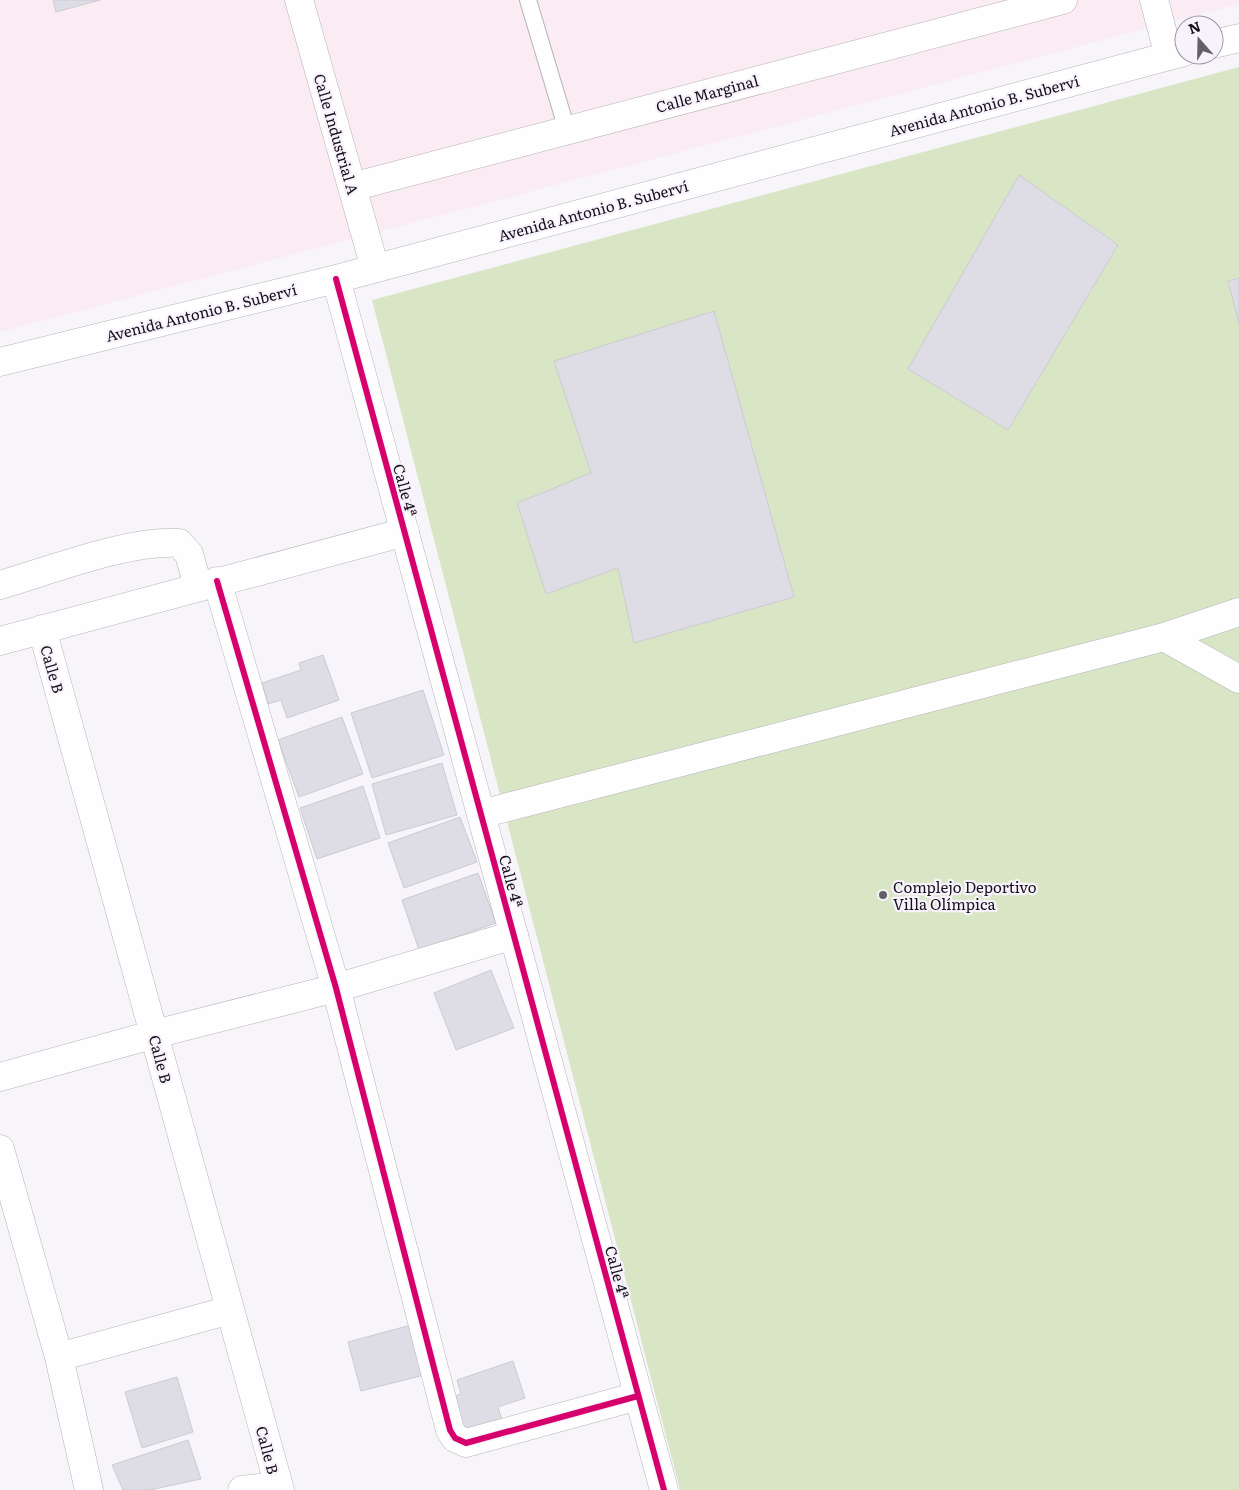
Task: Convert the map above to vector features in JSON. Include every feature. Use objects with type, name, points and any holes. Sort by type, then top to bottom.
[{"type":"street","name":"Calle Industrial A","points":[[299,0],[375,268]]},
{"type":"street","name":"Calle Marginal","points":[[352,187],[1062,0]]},
{"type":"street","points":[[1154,0],[1174,49]]},
{"type":"street","points":[[1224,42],[1239,38]]},
{"type":"street","name":"Avenida Antonio B. Suberví","points":[[0,362],[336,279],[1174,55]]},
{"type":"street","name":"Calle 4ª","points":[[336,279],[664,1490]]},
{"type":"street","points":[[0,642],[207,584],[405,532]]},
{"type":"street","points":[[0,584],[113,552],[162,542],[179,543],[189,554],[207,584],[336,988],[450,1430],[455,1438],[466,1443],[638,1396]]},
{"type":"street","points":[[481,814],[1164,637],[1239,612]]},
{"type":"street","name":"Calle B","points":[[42,629],[279,1488]]},
{"type":"street","points":[[1164,637],[1239,679]]},
{"type":"street","points":[[0,1077],[154,1034],[336,988],[514,935]]},
{"type":"street","points":[[0,1150],[59,1357],[89,1490]]},
{"type":"street","points":[[59,1357],[230,1310]]},
{"type":"street","points":[[242,1490],[279,1488]]},
{"type":"lane","points":[[528,0],[567,130]]},
{"type":"shaded area","points":[[0,0],[1239,0],[1239,4],[1197,15],[1174,15],[1174,21],[0,332]]},
{"type":"green space","name":"Complejo Deportivo Villa Olímpica","points":[[1239,67],[1239,1490],[680,1490],[372,300]]},
{"type":"building","points":[[53,0],[100,0],[56,12]]},
{"type":"building","points":[[1019,175],[1118,245],[1008,430],[908,369]]},
{"type":"building","points":[[1239,278],[1239,324],[1228,281]]},
{"type":"building","points":[[714,311],[794,597],[634,643],[618,568],[546,594],[517,503],[591,473],[554,361]]},
{"type":"building","points":[[323,655],[339,700],[287,718],[281,700],[268,704],[262,683],[301,670],[299,663]]},
{"type":"building","points":[[423,690],[444,755],[372,778],[351,713]]},
{"type":"building","points":[[342,717],[363,774],[299,797],[278,740]]},
{"type":"building","points":[[442,763],[457,815],[386,835],[372,784]]},
{"type":"building","points":[[363,786],[380,838],[317,859],[300,808]]},
{"type":"building","points":[[460,817],[477,862],[404,888],[388,843]]},
{"type":"building","points":[[478,873],[496,923],[419,950],[402,900]]},
{"type":"building","points":[[491,970],[514,1028],[456,1050],[434,993]]},
{"type":"building","points":[[411,1325],[424,1375],[361,1391],[348,1342]]},
{"type":"building","points":[[513,1361],[525,1398],[498,1407],[502,1420],[463,1432],[452,1397],[461,1394],[457,1380]]},
{"type":"building","points":[[177,1377],[193,1432],[142,1448],[125,1392]]},
{"type":"building","points":[[188,1440],[201,1479],[150,1490],[123,1490],[112,1465]]},
{"type":"cycle path","points":[[336,279],[664,1490]]},
{"type":"cycle path","points":[[217,581],[336,988],[450,1430],[455,1438],[466,1443],[638,1396]]},
{"type":"place","name":"Complejo Deportivo Villa Olímpica","points":[[883,895]]}]
